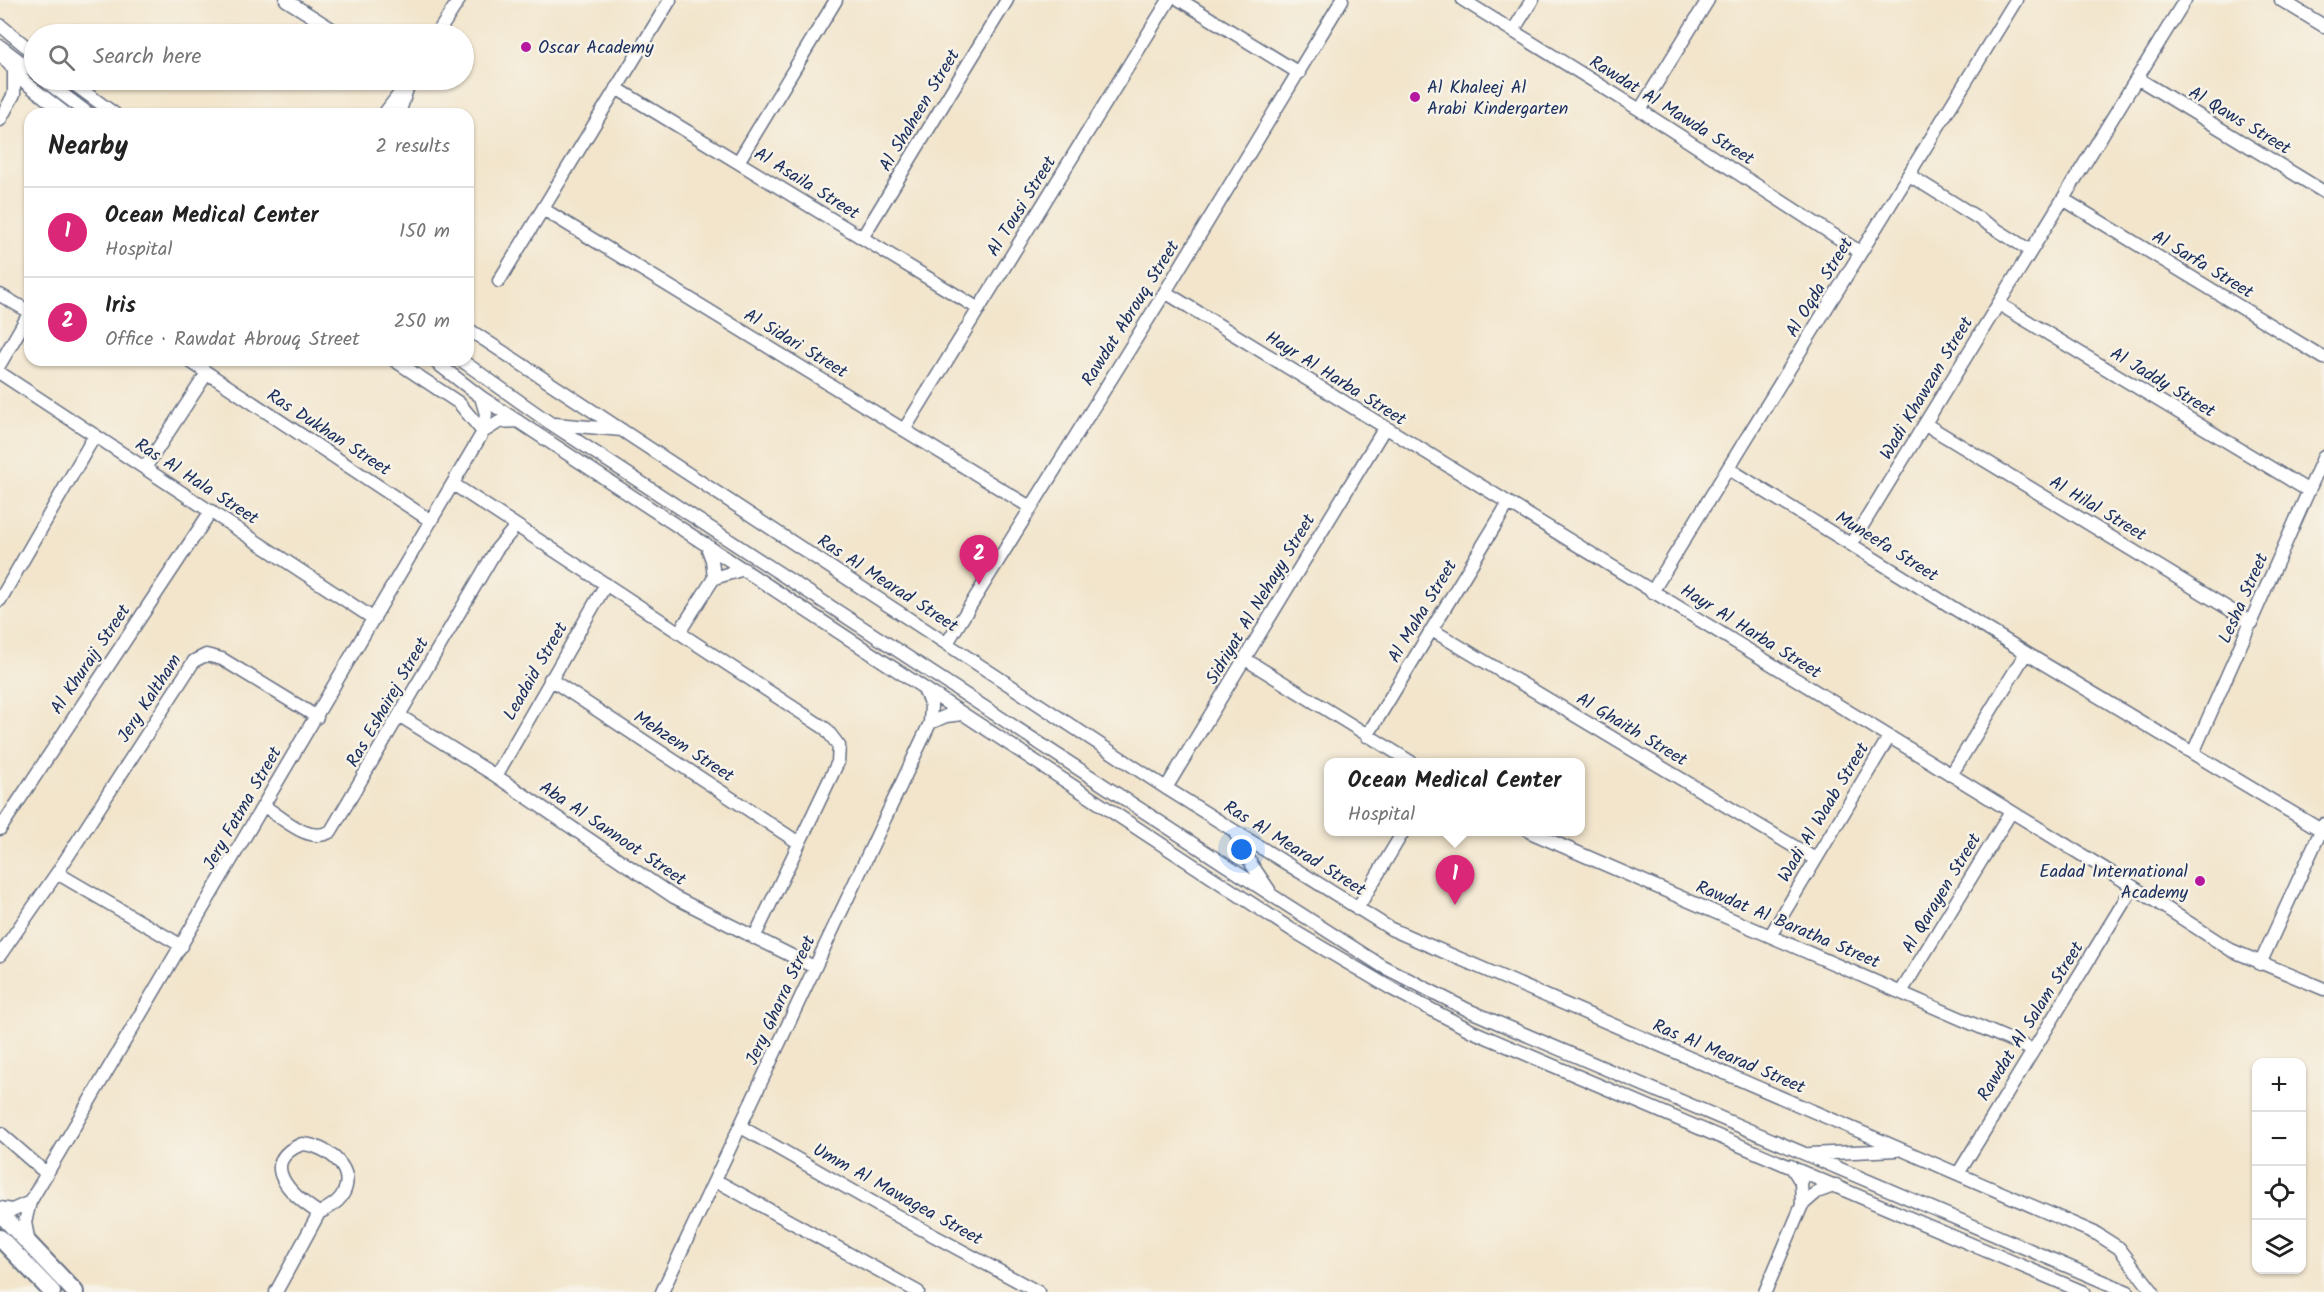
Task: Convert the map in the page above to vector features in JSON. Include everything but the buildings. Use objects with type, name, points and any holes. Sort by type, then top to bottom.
[{"type":"main road","points":[[0,1213],[75,1292]]},
{"type":"main road","points":[[0,1238],[52,1292]]},
{"type":"street","points":[[286,0],[324,24]]},
{"type":"street","points":[[443,24],[459,0]]},
{"type":"street","points":[[499,281],[670,0]]},
{"type":"street","points":[[738,162],[836,0]]},
{"type":"street","name":"Al Shaheen Street","points":[[862,238],[1007,0]]},
{"type":"street","name":"Al Tousi Street","points":[[904,430],[1169,0]]},
{"type":"street","points":[[1179,0],[1299,73]]},
{"type":"street","name":"Rawdat Abrouq Street","points":[[947,643],[1165,292],[1342,0]]},
{"type":"street","name":"Rawdat Al Mawda Street","points":[[1463,0],[1640,110],[1860,252]]},
{"type":"street","points":[[1513,31],[1532,0]]},
{"type":"street","points":[[1640,110],[1708,0]]},
{"type":"street","name":"Al Oqda Street","points":[[1652,592],[2016,0]]},
{"type":"street","name":"Wadi Khawzan Street","points":[[1851,544],[2185,0]]},
{"type":"street","points":[[2281,0],[2324,26]]},
{"type":"street","points":[[0,25],[24,45]]},
{"type":"street","points":[[0,46],[24,64]]},
{"type":"street","points":[[0,54],[24,80]]},
{"type":"street","points":[[0,120],[16,87],[14,71]]},
{"type":"street","name":"Al Qaws Street","points":[[2137,78],[2324,192]]},
{"type":"street","name":"Al Asaila Street","points":[[616,88],[979,309]]},
{"type":"street","points":[[35,90],[58,108]]},
{"type":"street","points":[[57,90],[81,108]]},
{"type":"street","points":[[82,90],[107,108]]},
{"type":"street","points":[[389,108],[402,90]]},
{"type":"street","points":[[401,108],[407,90]]},
{"type":"street","points":[[11,101],[25,95],[40,94]]},
{"type":"street","points":[[1909,176],[2031,251]]},
{"type":"street","name":"Al Sarfa Street","points":[[2063,200],[2324,358]]},
{"type":"street","name":"Al Sidari Street","points":[[543,209],[1030,507]]},
{"type":"street","name":"Hayr Al Harba Street","points":[[1165,292],[1384,429],[2133,887],[2231,950],[2324,989]]},
{"type":"street","points":[[0,295],[24,309]]},
{"type":"street","name":"Al Jaddy Street","points":[[1998,304],[2309,491]]},
{"type":"street","points":[[0,364],[24,322]]},
{"type":"street","name":"Ras Al Mearad Street","points":[[474,333],[1166,788],[1391,929],[1469,965],[2109,1240],[2153,1292]]},
{"type":"street","name":"Ras Dukhan Street","points":[[197,366],[431,521]]},
{"type":"street","points":[[403,366],[459,403],[483,432]]},
{"type":"street","points":[[441,366],[481,398],[744,568],[1292,930],[1392,989],[1472,1031],[1789,1164],[2083,1292]]},
{"type":"street","points":[[469,366],[550,423],[1382,966],[1468,1010],[2127,1292]]},
{"type":"street","name":"Ras Al Hala Street","points":[[0,373],[374,620]]},
{"type":"street","points":[[145,468],[207,373]]},
{"type":"street","points":[[481,398],[486,414],[483,432]]},
{"type":"street","points":[[483,432],[499,423],[518,421]]},
{"type":"street","points":[[550,423],[623,430]]},
{"type":"street","name":"Al Hilal Street","points":[[1925,424],[2252,623]]},
{"type":"street","name":"Sidriyat Al Nehayy Street","points":[[1166,788],[1384,429]]},
{"type":"street","name":"Jery Fatma Street","points":[[29,1243],[25,1222],[30,1202],[483,432]]},
{"type":"street","points":[[0,600],[95,435]]},
{"type":"street","name":"Lesha Street","points":[[2193,753],[2324,456]]},
{"type":"street","name":"Muneefa Street","points":[[1729,469],[2026,653],[2322,827]]},
{"type":"street","points":[[453,484],[826,729],[839,746],[838,762],[753,938]]},
{"type":"street","name":"Al Maha Street","points":[[1367,736],[1508,504]]},
{"type":"street","name":"Al Khuraij Street","points":[[0,829],[211,511]]},
{"type":"street","name":"Ras Eshairej Street","points":[[264,806],[312,836],[326,835],[336,825],[496,550],[516,526]]},
{"type":"street","points":[[706,544],[712,560],[714,578]]},
{"type":"street","points":[[680,631],[714,578],[744,568]]},
{"type":"street","name":"Leadaid Street","points":[[496,776],[606,584]]},
{"type":"street","name":"Al Ghaith Street","points":[[1432,630],[1815,859]]},
{"type":"street","points":[[1951,775],[2026,653]]},
{"type":"street","name":"Jery Kaltham","points":[[0,955],[57,873],[194,661],[200,657],[214,655],[317,717]]},
{"type":"street","points":[[1245,659],[1404,758]]},
{"type":"street","name":"Mehzem Street","points":[[550,679],[799,843]]},
{"type":"street","points":[[924,688],[931,705],[930,723],[946,716],[963,714]]},
{"type":"street","name":"Aba Al Sannoot Street","points":[[400,716],[496,776],[674,897],[814,967]]},
{"type":"street","name":"Jery Gharra Street","points":[[662,1292],[930,723]]},
{"type":"street","name":"Wadi Al Waab Street","points":[[1770,936],[1889,737]]},
{"type":"street","name":"Al Qarayen Street","points":[[1901,992],[2011,812]]},
{"type":"street","points":[[2260,963],[2322,827]]},
{"type":"street","points":[[1234,831],[1252,866],[1276,898]]},
{"type":"street","points":[[1357,909],[1400,836]]},
{"type":"street","name":"Rawdat Al Baratha Street","points":[[1541,836],[2033,1050]]},
{"type":"street","points":[[57,873],[182,946]]},
{"type":"street","name":"Rawdat Al Salam Street","points":[[1958,1174],[2133,887]]},
{"type":"street","name":"Umm Al Mawagea Street","points":[[741,1127],[879,1206],[1038,1292]]},
{"type":"street","points":[[0,1133],[47,1174]]},
{"type":"street","points":[[276,1292],[319,1213],[341,1197],[347,1185],[344,1171],[326,1150],[315,1144],[302,1144],[284,1153],[281,1161],[282,1178],[300,1200],[319,1213]]},
{"type":"street","points":[[1800,1154],[1831,1155],[1901,1149]]},
{"type":"street","points":[[1789,1164],[1801,1182],[1802,1205]]},
{"type":"street","points":[[715,1180],[918,1292]]},
{"type":"street","points":[[1765,1292],[1802,1205],[1817,1191],[1836,1185]]},
{"type":"street","points":[[0,1208],[12,1210],[30,1202]]},
{"type":"place","name":"Oscar Academy","points":[[526,47]]},
{"type":"place","name":"Al Khaleej Al Arabi Kindergarten","points":[[1415,97]]},
{"type":"place","name":"Iris","points":[[979,585]]},
{"type":"place","name":"Eadad International Academy","points":[[2200,881]]},
{"type":"place","name":"Ocean Medical Center","points":[[1455,905]]}]
